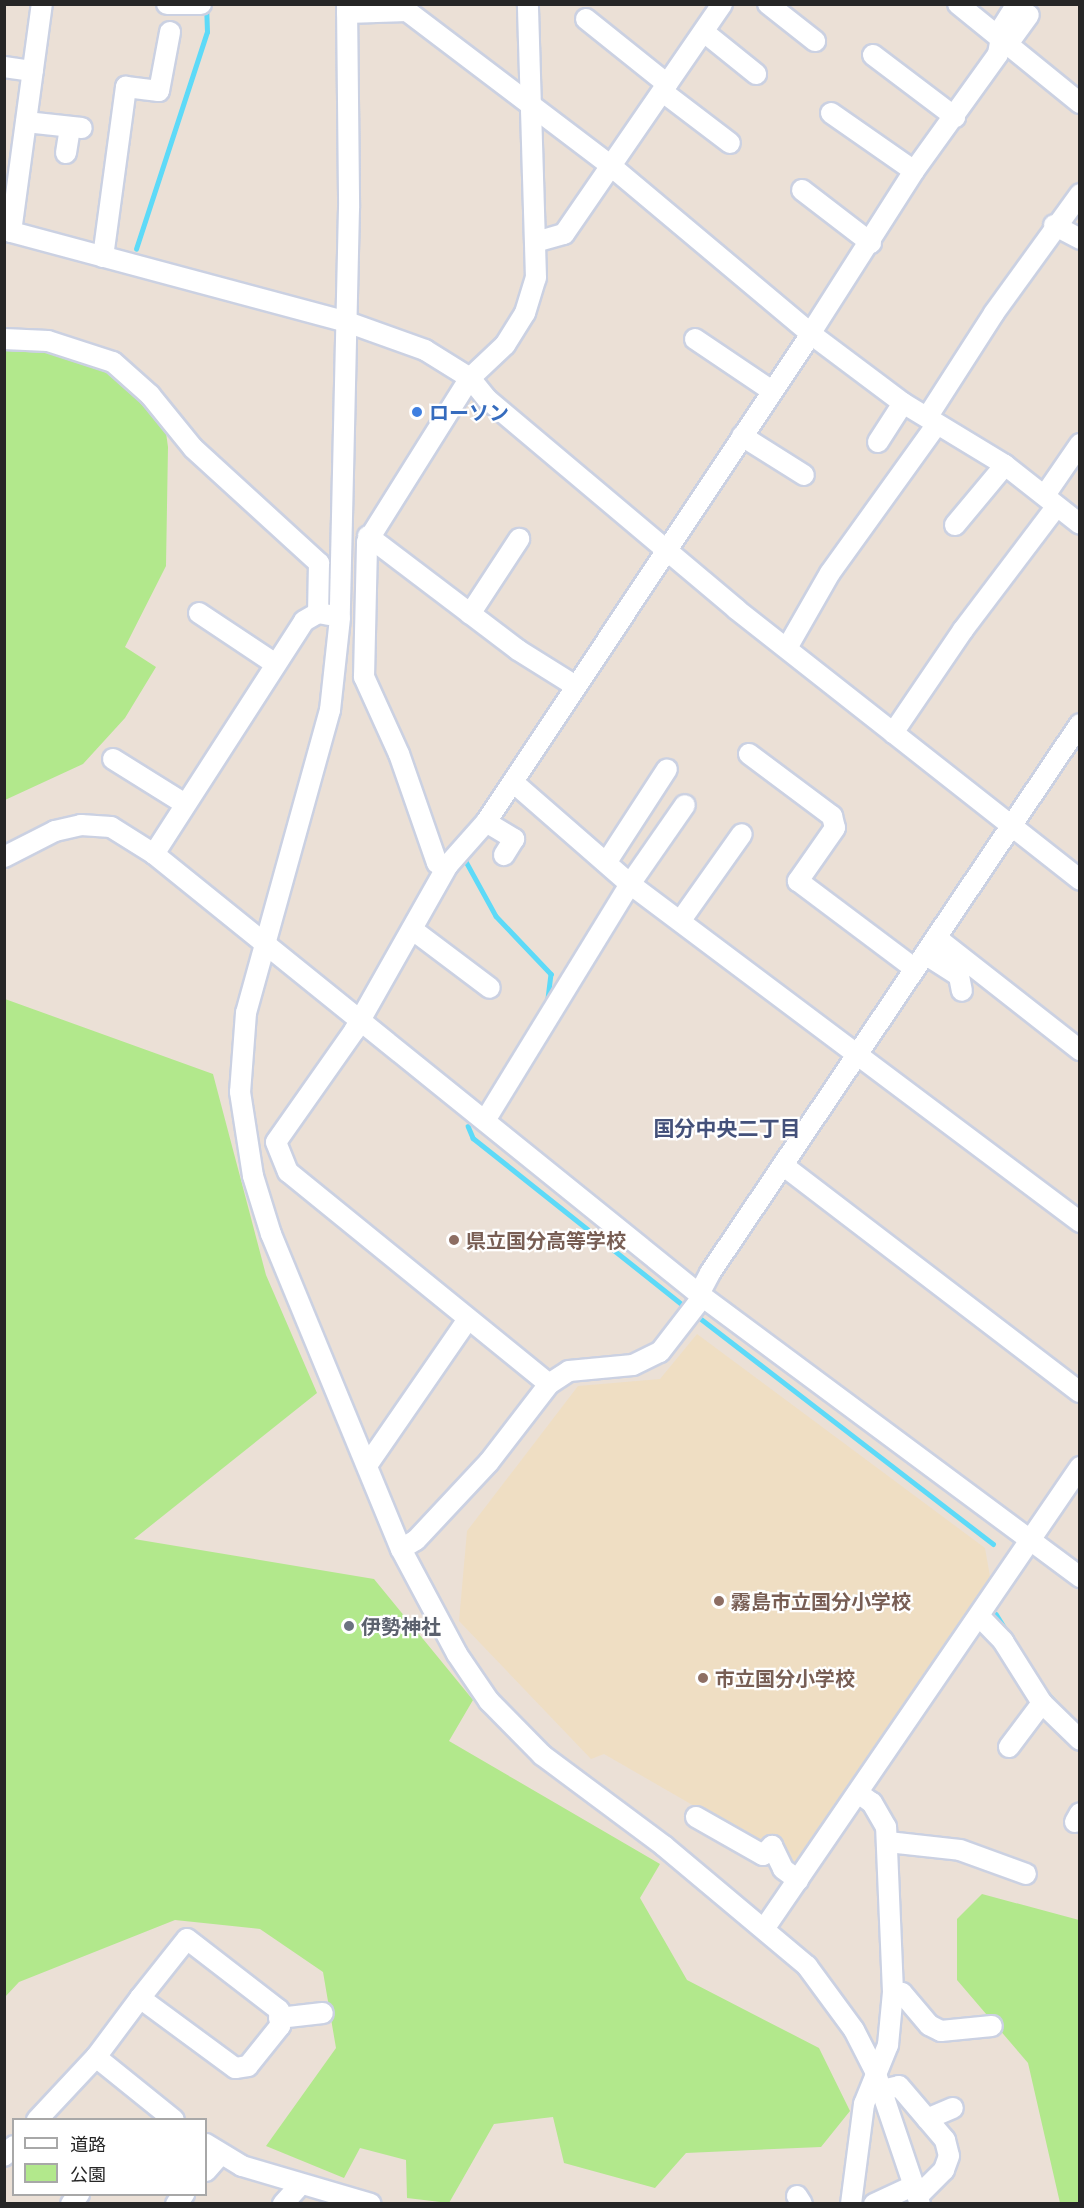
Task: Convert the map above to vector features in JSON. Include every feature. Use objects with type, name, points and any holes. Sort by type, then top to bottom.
[{"type":"street","points":[[42,4],[8,231],[394,336],[470,378],[487,399],[663,546],[893,733],[1080,880]]},
{"type":"street","points":[[167,4],[201,4]]},
{"type":"street","points":[[448,865],[437,863],[399,754],[364,677],[368,536],[470,378],[505,345],[525,313],[536,278],[539,241],[528,4]]},
{"type":"street","points":[[539,241],[564,234],[722,4]]},
{"type":"street","points":[[768,4],[815,41]]},
{"type":"street","points":[[957,4],[1080,103]]},
{"type":"street","points":[[918,2195],[875,2071],[854,2030],[807,1966],[764,1929],[542,1755],[489,1701],[433,1615],[401,1549],[368,1464],[271,1234],[244,1133],[240,1092],[246,1012],[330,710],[340,618],[347,322],[347,9],[409,8],[611,166],[809,330],[903,403],[1005,465],[1080,524]]},
{"type":"street","points":[[549,1384],[281,1165],[276,1142],[360,1017],[413,930],[448,865],[486,822],[513,782],[571,683],[663,546],[742,436],[766,388],[809,330],[866,240],[907,166],[998,54],[1004,43],[1003,26],[1023,10]]},
{"type":"street","points":[[586,19],[730,143]]},
{"type":"street","points":[[103,257],[126,87],[159,91],[170,32]]},
{"type":"street","points":[[704,32],[756,74]]},
{"type":"street","points":[[873,55],[948,113]]},
{"type":"street","points":[[4,67],[33,71]]},
{"type":"street","points":[[831,113],[907,166]]},
{"type":"street","points":[[26,122],[76,128],[66,153]]},
{"type":"street","points":[[802,190],[866,240]]},
{"type":"street","points":[[787,648],[830,573],[933,420],[1054,225],[1080,194]]},
{"type":"street","points":[[1054,225],[1080,240]]},
{"type":"street","points":[[4,339],[48,341],[113,362],[150,395],[193,448],[319,563],[318,613]]},
{"type":"street","points":[[695,339],[766,388]]},
{"type":"street","points":[[878,442],[903,403]]},
{"type":"street","points":[[742,436],[804,475]]},
{"type":"street","points":[[893,733],[1051,501],[1080,444]]},
{"type":"street","points":[[955,525],[1005,465]]},
{"type":"street","points":[[368,536],[470,614],[571,683]]},
{"type":"street","points":[[470,614],[519,539]]},
{"type":"street","points":[[199,613],[274,663]]},
{"type":"street","points":[[154,854],[274,663],[304,621],[318,613],[340,618]]},
{"type":"street","points":[[401,1549],[416,1540],[489,1462],[549,1384],[570,1371],[648,1360],[688,1316],[856,1057],[1080,724]]},
{"type":"street","points":[[748,754],[832,816],[835,828],[798,881],[920,962],[959,976],[962,991]]},
{"type":"street","points":[[113,759],[184,804]]},
{"type":"street","points":[[608,860],[667,769]]},
{"type":"street","points":[[513,782],[608,860],[630,884],[681,920],[856,1057],[1080,1222]]},
{"type":"street","points":[[486,1119],[630,884],[685,805]]},
{"type":"street","points":[[486,822],[514,839],[504,855]]},
{"type":"street","points":[[4,857],[55,831],[81,825],[111,827],[154,854],[486,1119],[699,1297],[1080,1577]]},
{"type":"street","points":[[681,920],[742,834]]},
{"type":"street","points":[[413,930],[490,988]]},
{"type":"street","points":[[937,938],[1080,1050]]},
{"type":"street","points":[[784,1166],[1080,1392]]},
{"type":"street","points":[[368,1464],[468,1319]]},
{"type":"street","points":[[764,1929],[979,1616],[1027,1539],[1080,1467]]},
{"type":"street","points":[[979,1616],[1003,1641],[1031,1678],[1042,1703],[1063,1718],[1080,1740]]},
{"type":"street","points":[[1009,1747],[1042,1703]]},
{"type":"street","points":[[851,2204],[864,2104],[875,2071],[888,2045],[893,1992],[888,1842],[883,1818],[858,1792]]},
{"type":"street","points":[[696,1817],[763,1855],[772,1846],[783,1869],[798,1880]]},
{"type":"street","points":[[888,1842],[960,1850],[1026,1874]]},
{"type":"street","points":[[39,2118],[96,2057],[140,1998],[187,1939],[279,2010],[280,2026],[248,2066],[236,2068],[140,1998]]},
{"type":"street","points":[[893,1992],[902,1993],[929,2025],[941,2031],[992,2026]]},
{"type":"street","points":[[279,2018],[323,2013]]},
{"type":"street","points":[[96,2057],[160,2116]]},
{"type":"street","points":[[874,2204],[918,2195],[933,2185],[950,2156],[945,2140],[899,2086],[882,2090]]},
{"type":"street","points":[[927,2119],[953,2108]]},
{"type":"street","points":[[207,2168],[213,2149],[301,2184],[371,2204]]},
{"type":"street","points":[[283,2204],[301,2184]]},
{"type":"shaded area","name":"霧島市立国分小学校","points":[[697,1334],[985,1548],[991,1582],[795,1864],[604,1754],[591,1759],[459,1621],[467,1531],[578,1386],[660,1379]]},
{"type":"green space","points":[[4,350],[98,356],[163,411],[168,447],[166,566],[125,647],[156,667],[125,718],[83,764],[5,800]]},
{"type":"green space","points":[[5,999],[213,1074],[266,1275],[317,1393],[134,1539],[374,1579],[473,1700],[449,1741],[660,1864],[640,1898],[687,1980],[819,2048],[850,2111],[821,2147],[686,2153],[655,2188],[564,2163],[553,2117],[494,2124],[449,2203],[407,2198],[406,2160],[360,2148],[344,2178],[266,2146],[336,2048],[323,1972],[260,1929],[175,1920],[19,1982],[5,1997]]},
{"type":"green space","points":[[982,1894],[1079,1920],[1079,2203],[1060,2203],[1028,2063],[957,1980],[957,1919]]},
{"type":"waterway","points":[[136,249],[207,32],[206,9]]},
{"type":"waterway","points":[[463,856],[496,916],[551,974],[547,1005]]},
{"type":"waterway","points":[[468,1126],[473,1138],[687,1308]]},
{"type":"waterway","points":[[696,1315],[993,1544]]},
{"type":"waterway","points":[[996,1614],[1008,1633]]},
{"type":"waterway","points":[[1043,1688],[1061,1709]]},
{"type":"place","name":"ローソン","points":[[417,412]]},
{"type":"place","name":"県立国分高等学校","points":[[454,1240]]},
{"type":"place","name":"霧島市立国分小学校","points":[[719,1601]]},
{"type":"place","name":"伊勢神社","points":[[349,1626]]},
{"type":"place","name":"市立国分小学校","points":[[703,1678]]},
{"type":"district","name":"国分中央二丁目","points":[[727,1128]]}]
